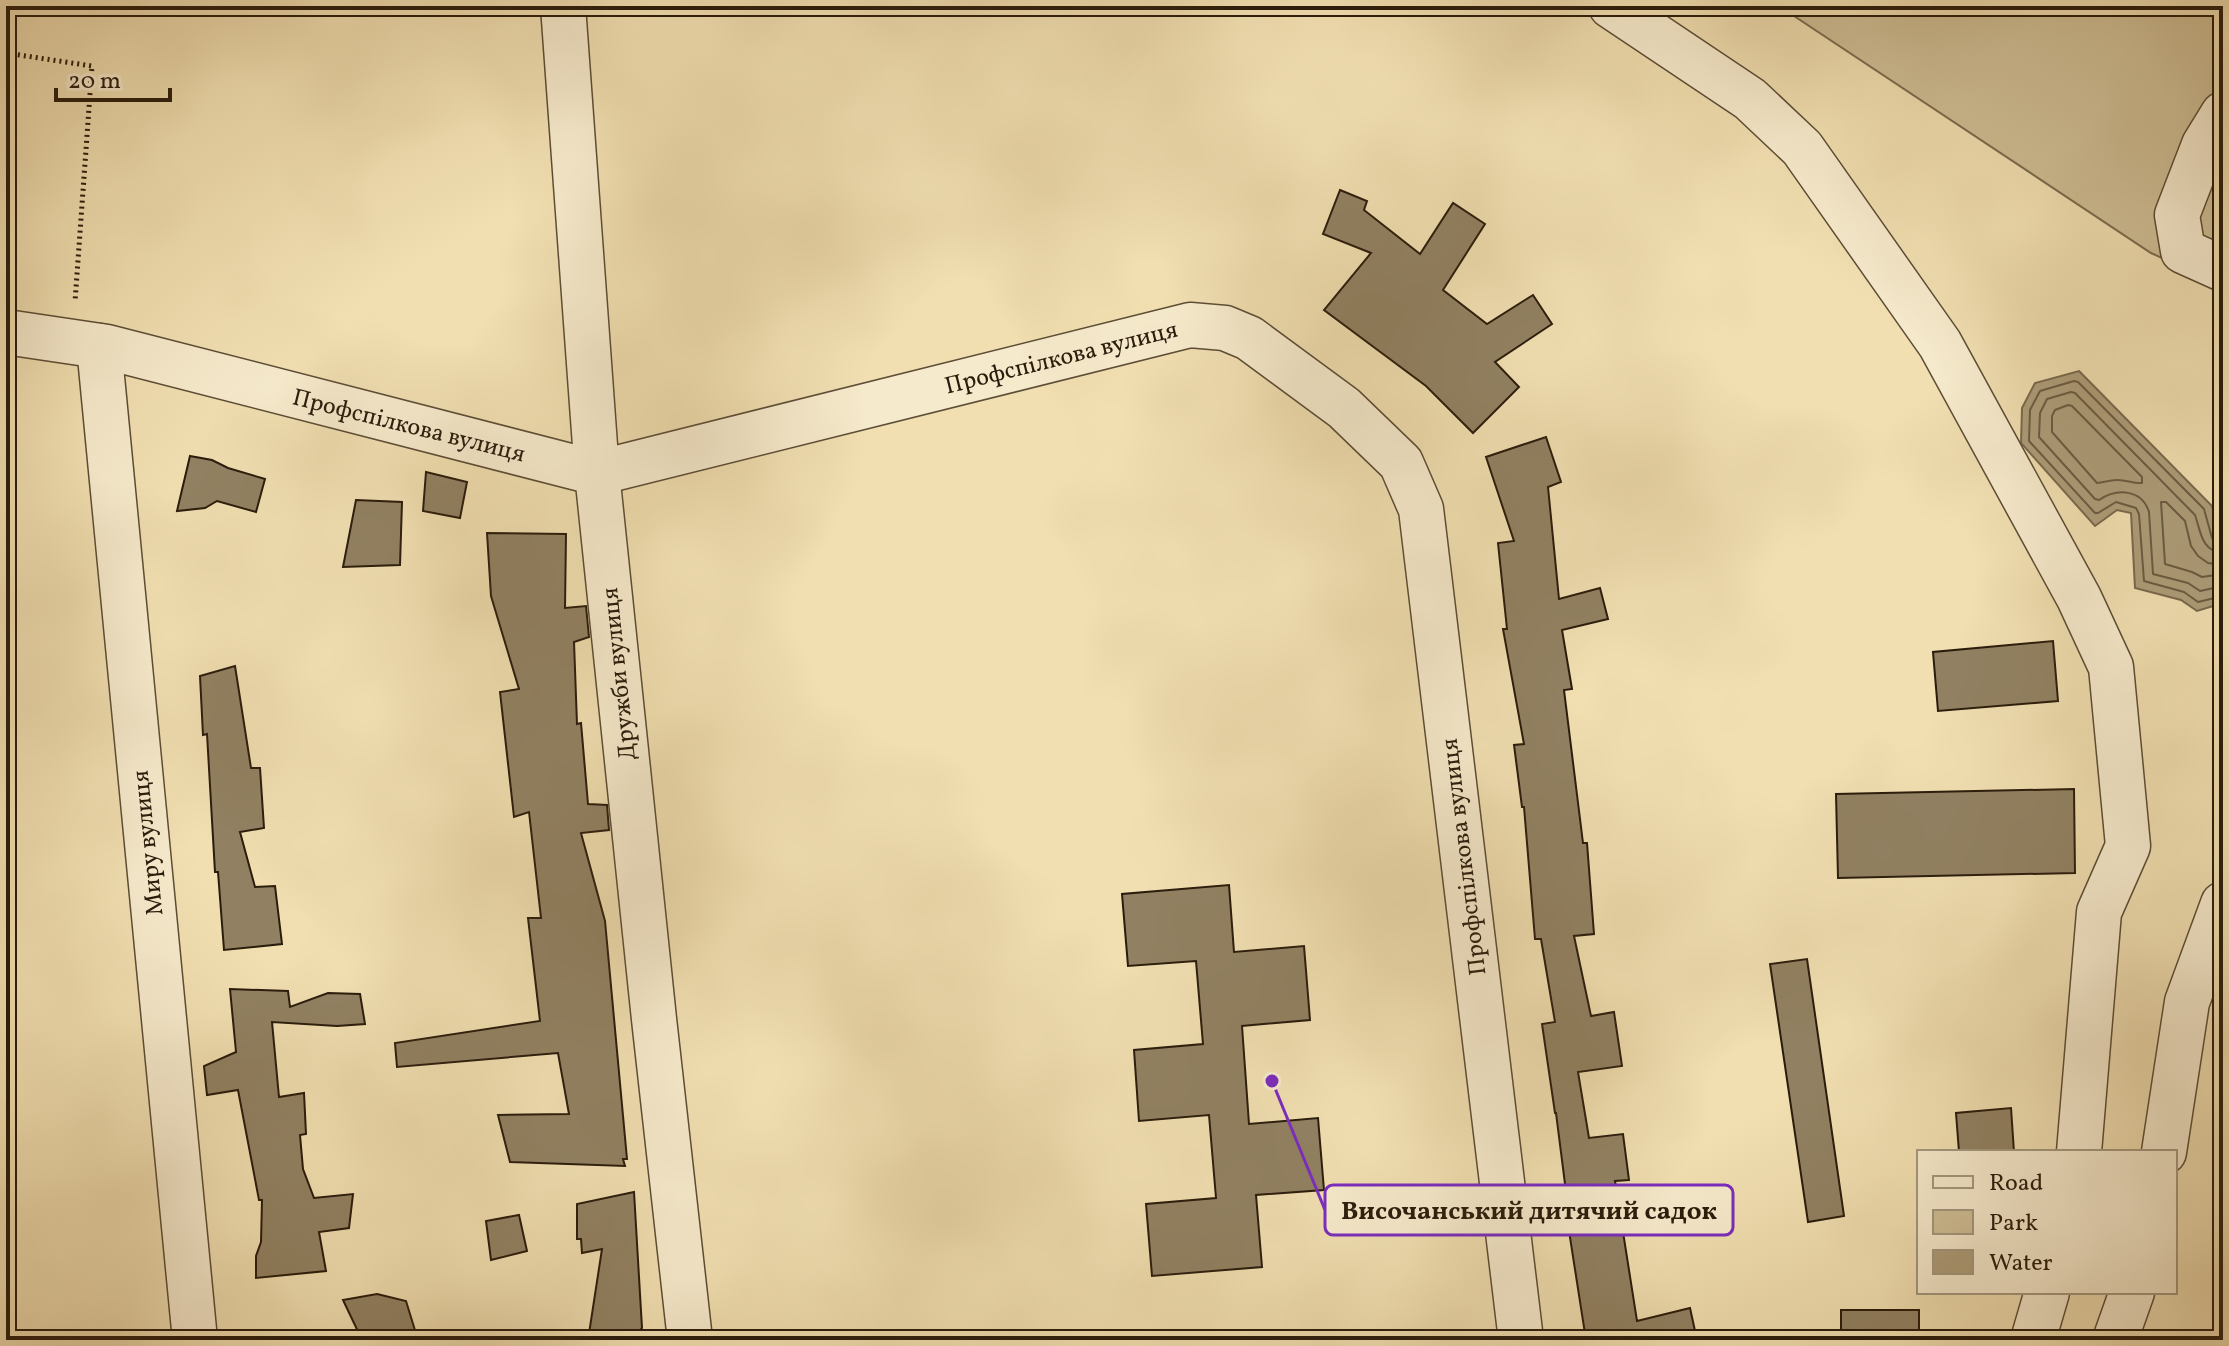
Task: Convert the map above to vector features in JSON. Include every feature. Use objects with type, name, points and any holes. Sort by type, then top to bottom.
[{"type":"street","name":"Дружби вулиця","points":[[563,6],[597,473],[690,1340]]},
{"type":"street","points":[[1611,6],[1750,99],[1802,148],[1940,344],[2079,598],[2111,667],[2128,846],[2099,912],[2079,1150]]},
{"type":"street","points":[[2223,114],[2204,145],[2177,215],[2183,251],[2223,269]]},
{"type":"street","name":"Профспілкова вулиця","points":[[6,332],[103,346],[597,473],[1190,325],[1225,328],[1249,338],[1344,408],[1401,463],[1421,509],[1521,1340]]},
{"type":"street","name":"Миру вулиця","points":[[103,346],[195,1340]]},
{"type":"street","points":[[2164,1150],[2187,1002],[2223,904]]},
{"type":"street","points":[[2033,1340],[2046,1294]]},
{"type":"street","points":[[2115,1340],[2131,1294]]},
{"type":"path","points":[[6,53],[92,66],[74,312],[103,346]]},
{"type":"green space","points":[[1779,6],[2223,6],[2223,286],[2151,253]]},
{"type":"water","points":[[2079,371],[2212,506],[2223,547],[2223,603],[2197,611],[2181,600],[2135,588],[2131,513],[2117,510],[2095,526],[2021,443],[2022,408],[2035,383]]},
{"type":"building","points":[[1340,190],[1367,201],[1364,210],[1420,254],[1453,203],[1485,224],[1443,290],[1487,324],[1533,295],[1552,324],[1495,362],[1519,387],[1473,433],[1426,386],[1324,310],[1371,253],[1323,234]]},
{"type":"building","points":[[1546,437],[1561,482],[1548,487],[1559,599],[1600,588],[1608,619],[1562,630],[1572,689],[1564,690],[1583,843],[1587,843],[1594,934],[1574,936],[1591,1016],[1614,1012],[1622,1066],[1578,1072],[1589,1138],[1623,1134],[1629,1180],[1615,1181],[1637,1321],[1690,1308],[1697,1340],[1586,1340],[1542,1024],[1555,1022],[1541,939],[1535,939],[1524,807],[1514,745],[1524,744],[1503,629],[1507,629],[1498,543],[1514,541],[1486,457]]},
{"type":"building","points":[[190,456],[212,460],[265,479],[256,512],[217,501],[205,508],[177,511]]},
{"type":"building","points":[[426,472],[467,482],[460,518],[423,511]]},
{"type":"building","points":[[356,500],[402,502],[400,565],[343,567]]},
{"type":"building","points":[[487,533],[566,534],[565,608],[586,606],[589,637],[574,642],[577,724],[581,723],[588,804],[607,805],[609,830],[581,833],[605,921],[627,1159],[623,1159],[625,1166],[510,1162],[498,1115],[569,1114],[558,1053],[397,1067],[395,1043],[540,1021],[528,918],[541,918],[529,812],[514,817],[500,692],[519,689],[491,596]]},
{"type":"building","points":[[2053,641],[2058,701],[1938,711],[1933,652]]},
{"type":"building","points":[[235,666],[251,768],[260,768],[264,828],[240,832],[255,887],[275,886],[282,944],[224,950],[200,676]]},
{"type":"building","points":[[2074,789],[2075,873],[1838,878],[1836,794]]},
{"type":"building","points":[[1229,885],[1234,952],[1304,946],[1310,1020],[1242,1026],[1249,1124],[1318,1118],[1324,1190],[1256,1195],[1262,1267],[1152,1276],[1146,1204],[1216,1198],[1209,1115],[1139,1121],[1134,1050],[1203,1044],[1196,961],[1128,966],[1122,894]]},
{"type":"building","points":[[1807,959],[1844,1216],[1808,1222],[1770,964]]},
{"type":"building","points":[[230,989],[288,991],[290,1007],[328,993],[360,994],[365,1024],[337,1026],[272,1022],[279,1097],[304,1093],[306,1134],[300,1135],[303,1169],[314,1198],[353,1194],[349,1228],[319,1232],[326,1271],[256,1278],[262,1200],[259,1200],[238,1090],[207,1095],[204,1066],[236,1052]]},
{"type":"building","points":[[2011,1108],[2014,1150],[1959,1150],[1956,1113]]},
{"type":"building","points":[[634,1192],[642,1328],[632,1340],[588,1340],[602,1249],[582,1253],[581,1239],[577,1239],[577,1204]]},
{"type":"building","points":[[519,1215],[527,1251],[491,1260],[486,1221]]},
{"type":"building","points":[[377,1294],[406,1301],[418,1340],[362,1340],[343,1300]]},
{"type":"building","points":[[1841,1310],[1919,1310],[1919,1340],[1841,1340]]},
{"type":"place","name":"Височанський дитячий садок","points":[[1272,1081]]}]
